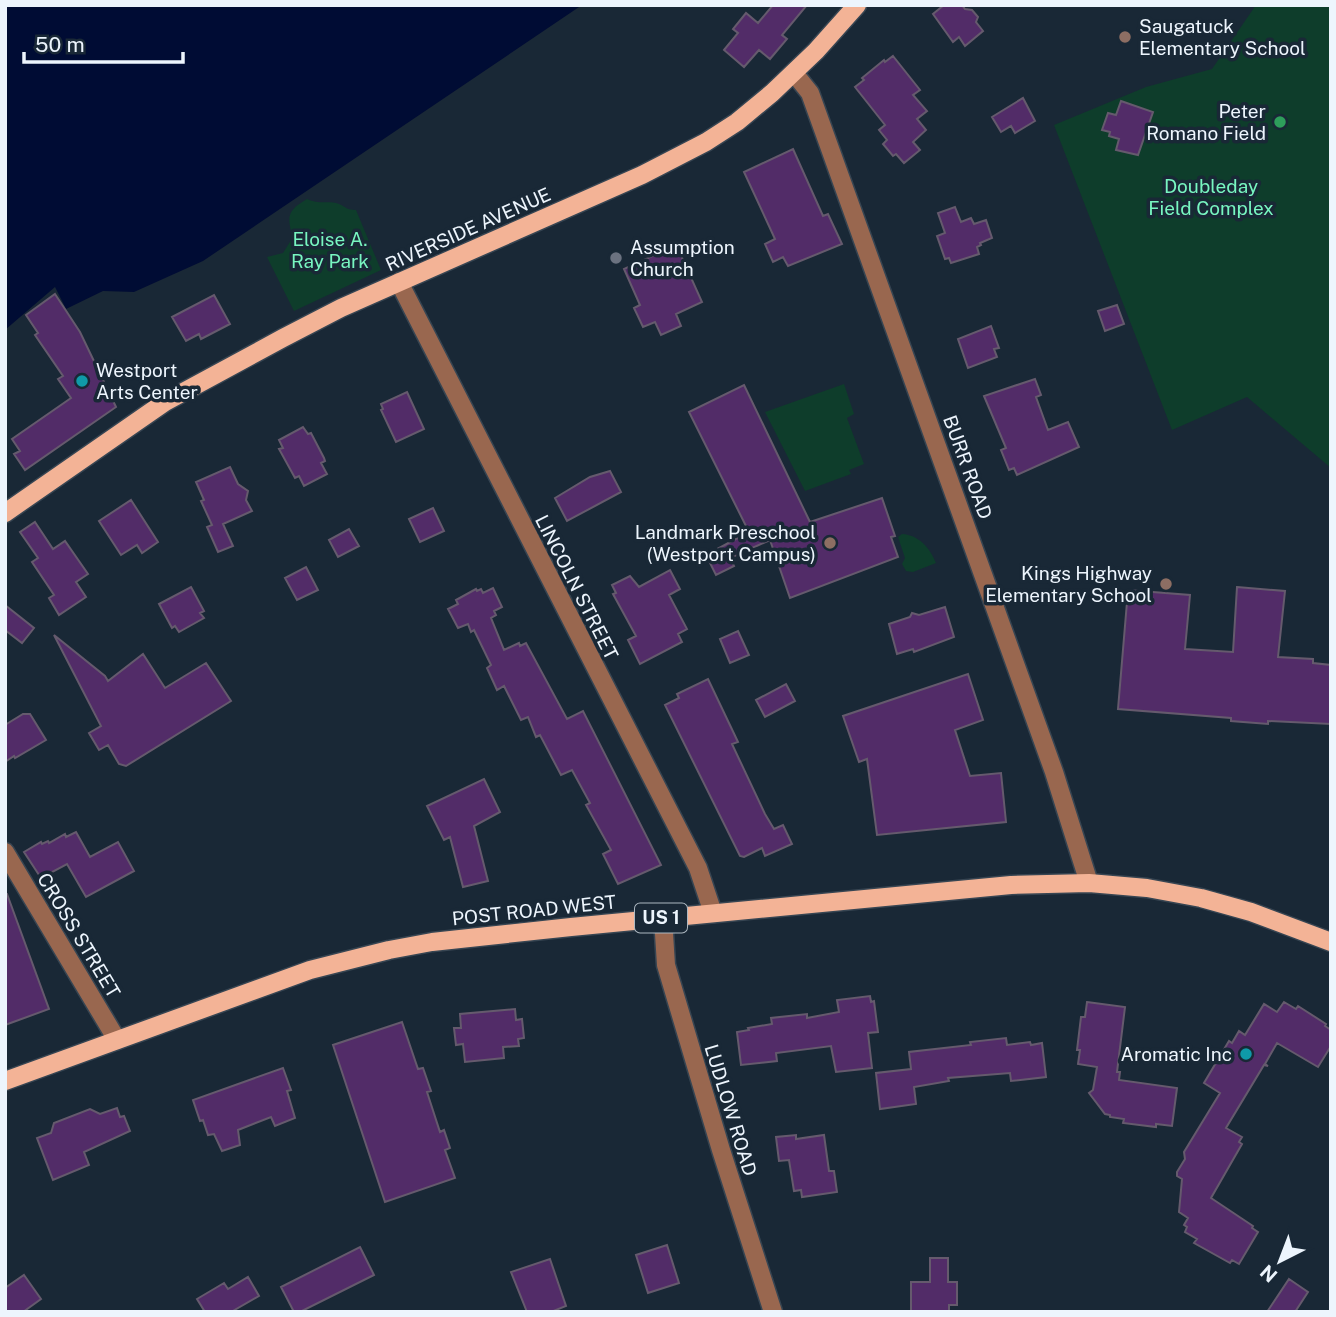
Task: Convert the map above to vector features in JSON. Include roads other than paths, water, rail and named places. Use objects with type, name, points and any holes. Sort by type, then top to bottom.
[{"type":"main road","name":"RIVERSIDE AVENUE","points":[[5,513],[165,402],[329,314],[688,152],[737,122],[794,73],[857,5]]},
{"type":"main road","name":"POST ROAD WEST","points":[[5,1081],[310,970],[388,950],[476,937],[1011,885],[1088,883],[1147,888],[1201,898],[1251,912],[1331,942]]},
{"type":"street","name":"BURR ROAD","points":[[794,73],[810,93],[885,296],[1062,794],[1088,883]]},
{"type":"street","name":"LINCOLN STREET","points":[[399,282],[698,868],[713,913]]},
{"type":"street","name":"CROSS STREET","points":[[5,852],[117,1040]]},
{"type":"street","name":"LUDLOW ROAD","points":[[663,918],[666,965],[773,1312]]},
{"type":"water","points":[[5,5],[582,5],[203,261],[134,292],[103,291],[66,309],[55,287],[5,330]]},
{"type":"place","name":"Saugatuck Elementary School","points":[[1125,37]]},
{"type":"place","name":"Peter Romano Field","points":[[1280,122]]},
{"type":"place","name":"Assumption Church","points":[[616,258]]},
{"type":"place","name":"Westport Arts Center","points":[[82,381]]},
{"type":"place","name":"Landmark Preschool (Westport Campus)","points":[[830,543]]},
{"type":"place","name":"Kings Highway Elementary School","points":[[1166,584]]},
{"type":"place","name":"Aromatic Inc","points":[[1246,1054]]},
{"type":"park label","name":"Doubleday Field Complex","points":[[1211,197]]},
{"type":"park label","name":"Eloise A. Ray Park","points":[[330,250]]}]
